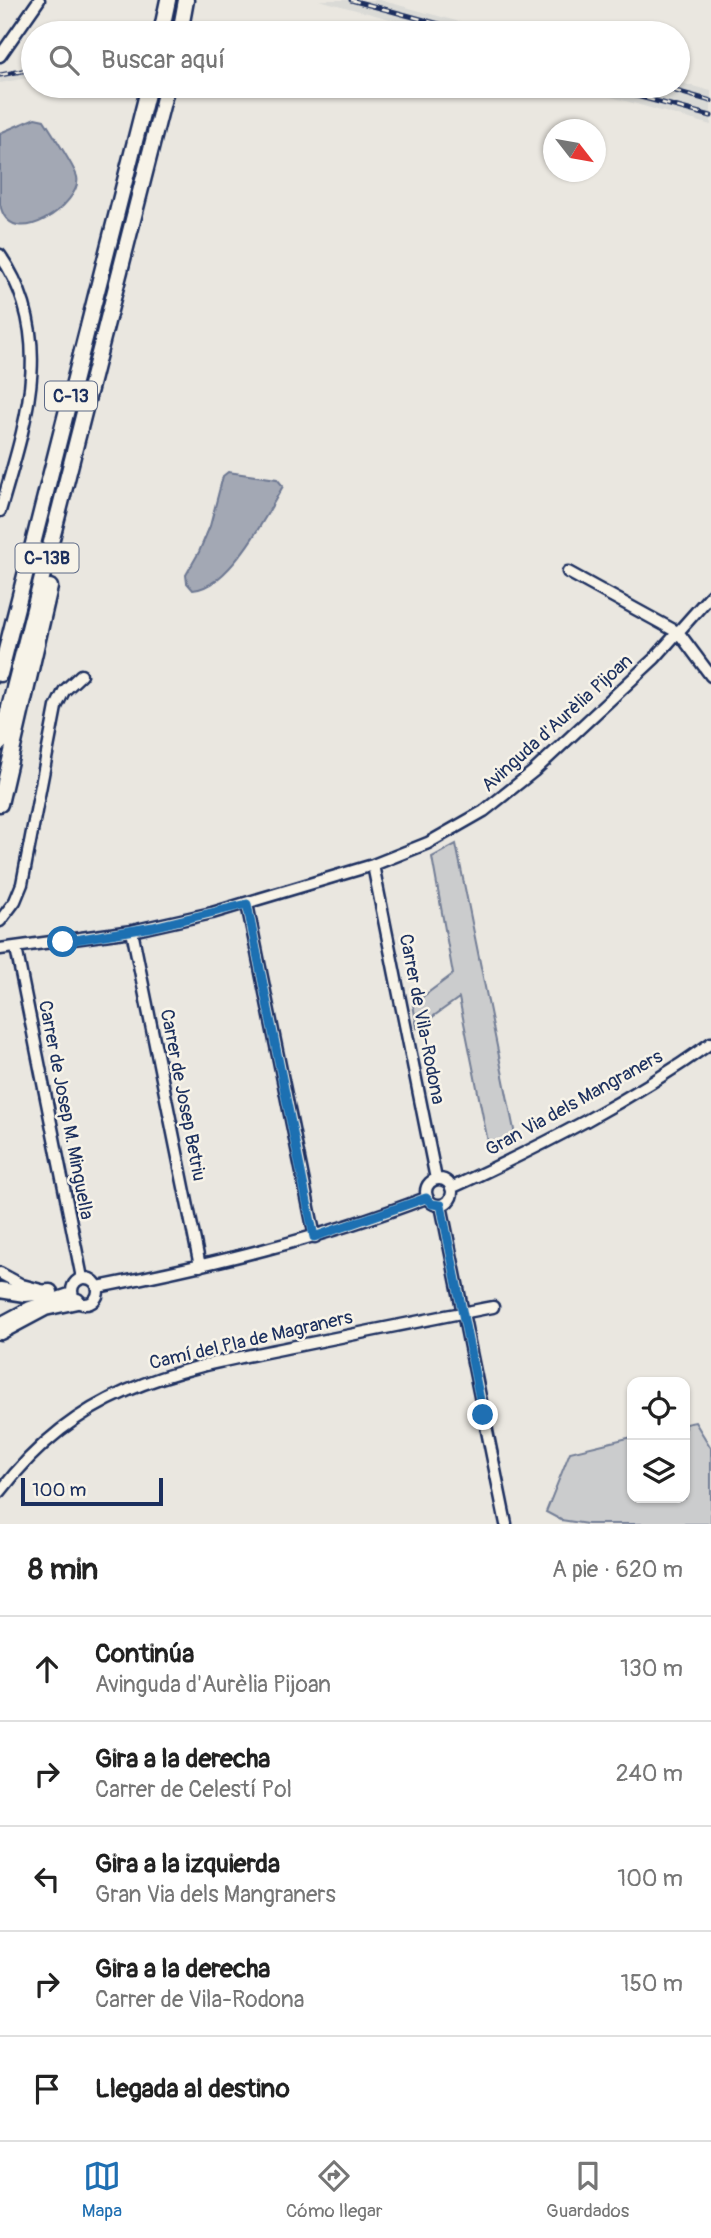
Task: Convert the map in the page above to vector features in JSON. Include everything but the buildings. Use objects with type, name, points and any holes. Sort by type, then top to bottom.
[{"type":"highway","points":[[164,21],[168,0]]},
{"type":"highway","points":[[182,21],[186,0]]},
{"type":"highway","name":"C-13","points":[[0,674],[146,98]]},
{"type":"highway","name":"C-13","points":[[0,804],[96,394],[94,373],[165,98]]},
{"type":"highway","name":"C-13B","points":[[0,743],[94,373]]},
{"type":"highway","points":[[0,1290],[18,1293],[50,1292]]},
{"type":"highway","points":[[0,1332],[74,1293]]},
{"type":"street","points":[[25,21],[39,0]]},
{"type":"street","points":[[3,53],[21,26]]},
{"type":"street","points":[[0,255],[17,281],[24,299],[32,353],[31,388],[25,425],[0,511]]},
{"type":"street","points":[[568,572],[679,633],[711,676]]},
{"type":"street","name":"Avinguda d'Aurèlia Pijoan","points":[[0,949],[132,931],[247,904],[373,865],[438,838],[500,800],[534,771],[679,633],[711,595]]},
{"type":"street","points":[[0,921],[15,901],[22,884],[56,707],[64,691],[81,675]]},
{"type":"street","name":"Carrer de Vila-Rodona","points":[[373,865],[436,1179]]},
{"type":"street","points":[[247,904],[314,1237]]},
{"type":"street","name":"Carrer de Josep Betriu","points":[[132,931],[200,1266]]},
{"type":"street","name":"Carrer de Josep M. Minguella","points":[[16,948],[82,1278]]},
{"type":"street","name":"Gran Via dels Mangraners","points":[[451,1188],[589,1120],[711,1043]]},
{"type":"street","points":[[436,1179],[447,1182],[451,1188],[449,1201],[441,1205],[432,1204],[426,1198],[427,1186],[436,1179]]},
{"type":"street","points":[[98,1287],[200,1266],[314,1237],[426,1198]]},
{"type":"street","points":[[441,1205],[506,1524]]},
{"type":"street","points":[[0,1273],[22,1285],[50,1292],[74,1293],[86,1304],[97,1296],[98,1287],[92,1279],[82,1278],[74,1293],[30,1307],[0,1323]]},
{"type":"street","name":"Camí del Pla de Magraners","points":[[0,1492],[34,1452],[69,1424],[105,1401],[142,1383],[201,1365],[493,1307]]},
{"type":"shaded area","points":[[319,0],[380,0],[456,21],[397,21]]},
{"type":"shaded area","points":[[21,69],[21,79],[0,83],[0,73]]},
{"type":"shaded area","points":[[690,85],[711,91],[711,125],[615,98],[690,98]]},
{"type":"shaded area","points":[[35,118],[44,120],[68,158],[77,177],[76,188],[58,210],[44,219],[30,225],[17,225],[6,219],[0,204],[0,133]]},
{"type":"shaded area","points":[[228,472],[277,479],[283,486],[257,531],[233,564],[207,586],[193,590],[187,583],[186,575],[210,526],[223,476]]},
{"type":"shaded area","points":[[456,844],[515,1135],[489,1147],[459,998],[417,1028],[413,1004],[453,974],[432,857]]},
{"type":"shaded area","points":[[695,1422],[711,1448],[711,1524],[587,1524],[561,1520],[546,1512],[570,1452],[627,1438],[627,1503],[690,1503],[690,1423]]},
{"type":"railway","points":[[351,0],[428,21]]},
{"type":"railway","points":[[0,75],[21,71]]},
{"type":"railway","points":[[690,95],[711,101]]},
{"type":"railway","points":[[644,98],[711,116]]},
{"type":"route","points":[[63,942],[153,927],[247,904],[314,1237],[426,1198],[432,1204],[441,1205],[483,1415]]}]
